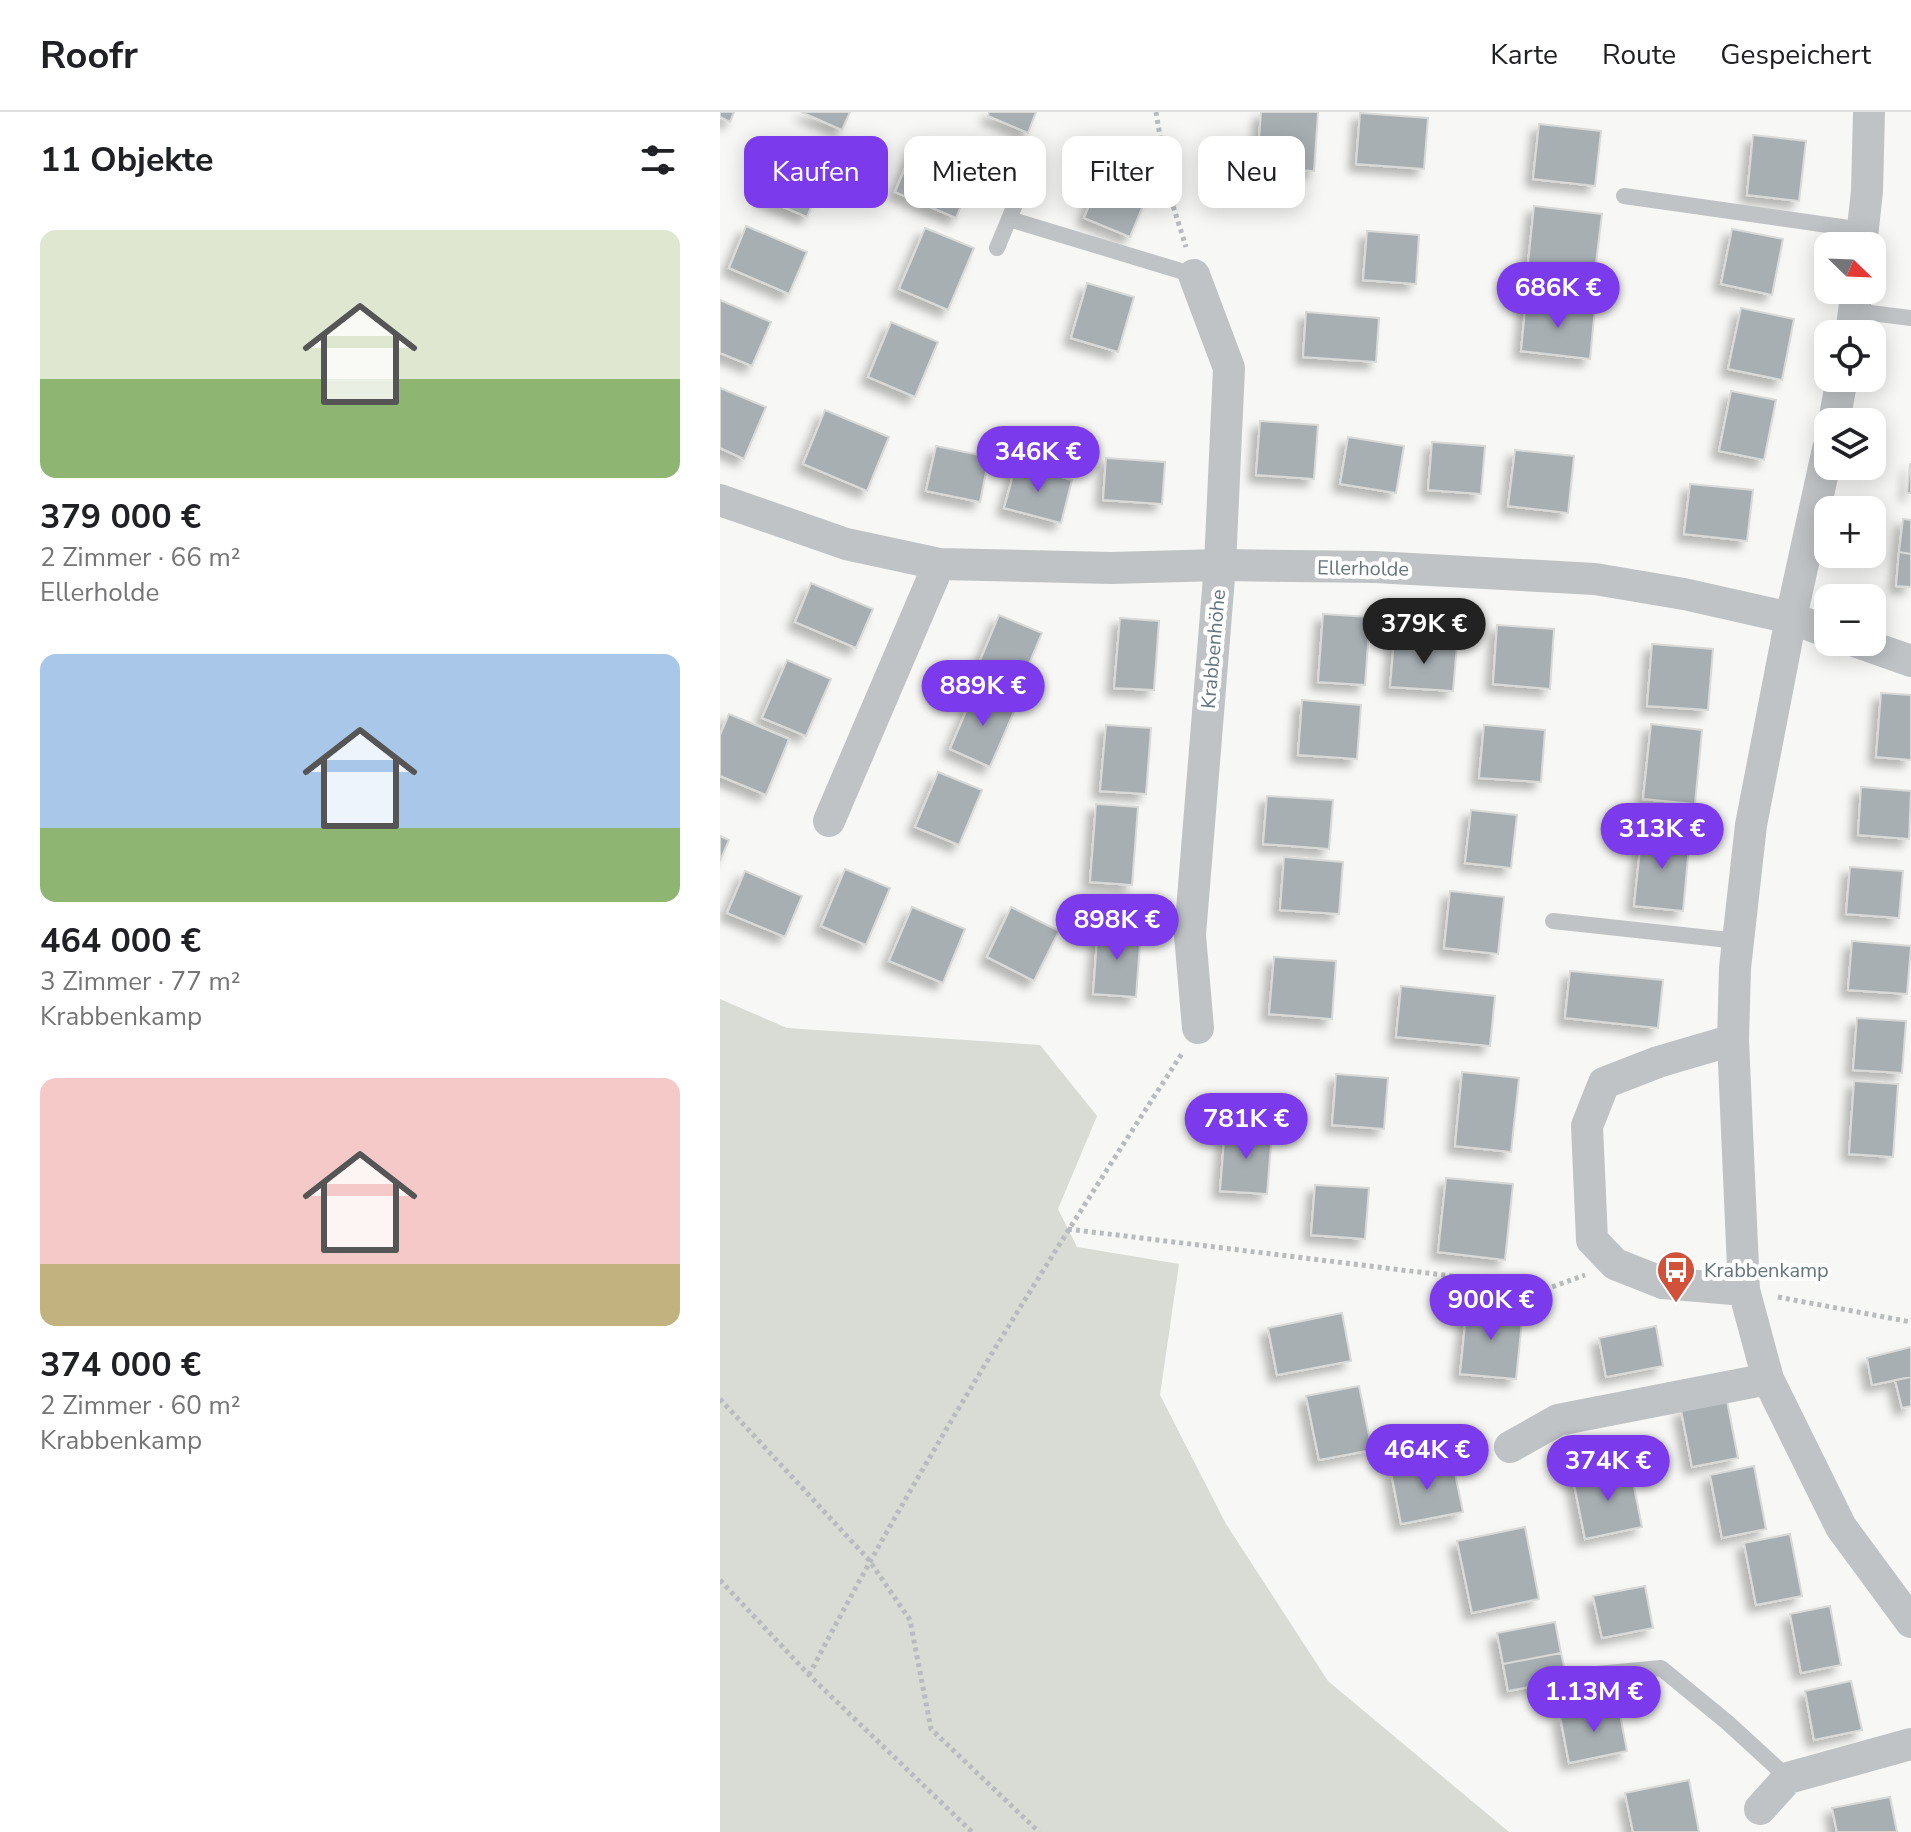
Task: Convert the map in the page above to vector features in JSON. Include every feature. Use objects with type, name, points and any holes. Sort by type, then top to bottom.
[{"type":"street","points":[[1863,232],[1869,112]]},
{"type":"street","name":"Krabbenhöhe","points":[[1194,275],[1229,368],[1220,565],[1190,935],[1198,1028]]},
{"type":"street","points":[[1821,480],[1751,825],[1738,941],[1733,1040],[1744,1290],[1768,1379],[1841,1527],[1911,1622]]},
{"type":"street","name":"Ellerholde","points":[[720,500],[846,544],[939,564],[1097,568],[1220,565],[1375,567],[1595,579],[1684,594],[1791,618],[1814,627]]},
{"type":"street","points":[[829,821],[939,564]]},
{"type":"street","points":[[1886,652],[1911,661]]},
{"type":"street","points":[[1733,1040],[1658,1062],[1604,1083],[1587,1126],[1592,1240],[1615,1264],[1663,1283],[1744,1290]]},
{"type":"street","points":[[1510,1447],[1558,1420],[1768,1379]]},
{"type":"street","points":[[1760,1809],[1788,1778],[1911,1744]]},
{"type":"lane","points":[[1624,196],[1828,232]]},
{"type":"lane","points":[[997,248],[1014,208]]},
{"type":"lane","points":[[1009,219],[1194,275]]},
{"type":"lane","points":[[1854,312],[1911,318]]},
{"type":"lane","points":[[1553,921],[1738,941]]},
{"type":"lane","points":[[1586,1675],[1661,1668],[1788,1778]]},
{"type":"path","points":[[1156,112],[1170,196],[1194,275]]},
{"type":"path","points":[[809,1675],[869,1560],[1068,1229],[1198,1028]]},
{"type":"path","points":[[1068,1229],[1549,1288],[1615,1264]]},
{"type":"path","points":[[1744,1290],[1911,1322]]},
{"type":"path","points":[[720,1399],[869,1560],[910,1620],[931,1729],[1039,1832]]},
{"type":"path","points":[[720,1580],[809,1675],[972,1832]]},
{"type":"shaded area","points":[[720,999],[787,1028],[1040,1045],[1097,1116],[1058,1209],[1077,1247],[1179,1264],[1160,1395],[1226,1524],[1328,1681],[1509,1832],[720,1832]]},
{"type":"building","points":[[720,112],[734,112],[730,122],[720,117]]},
{"type":"building","points":[[801,112],[850,112],[842,130]]},
{"type":"building","points":[[989,112],[1036,112],[1028,133],[988,116]]},
{"type":"building","points":[[1261,112],[1318,112],[1314,171],[1305,170],[1305,136],[1259,136]]},
{"type":"building","points":[[1360,113],[1428,118],[1424,169],[1356,164]]},
{"type":"building","points":[[1539,124],[1601,131],[1595,186],[1533,179]]},
{"type":"building","points":[[1753,135],[1806,141],[1799,201],[1747,195]]},
{"type":"building","points":[[904,171],[904,196],[895,192]]},
{"type":"building","points":[[1534,206],[1602,214],[1595,271],[1528,263]]},
{"type":"building","points":[[786,208],[811,208],[807,217]]},
{"type":"building","points":[[933,208],[960,208],[956,218]]},
{"type":"building","points":[[1088,208],[1142,208],[1130,237],[1084,218]]},
{"type":"building","points":[[746,226],[807,252],[789,294],[729,268]]},
{"type":"building","points":[[925,228],[974,248],[948,310],[899,289]]},
{"type":"building","points":[[1732,229],[1783,239],[1772,295],[1721,284]]},
{"type":"building","points":[[1367,231],[1419,235],[1416,284],[1363,280]]},
{"type":"building","points":[[1087,283],[1134,297],[1118,352],[1071,338]]},
{"type":"building","points":[[720,300],[771,322],[752,366],[720,353]]},
{"type":"building","points":[[1526,300],[1595,308],[1590,359],[1521,351]]},
{"type":"building","points":[[1741,308],[1794,319],[1782,380],[1728,369]]},
{"type":"building","points":[[1306,312],[1379,318],[1376,362],[1303,357]]},
{"type":"building","points":[[891,322],[938,342],[915,397],[868,377]]},
{"type":"building","points":[[720,388],[766,407],[744,459],[720,448]]},
{"type":"building","points":[[1731,391],[1776,400],[1764,460],[1719,451]]},
{"type":"building","points":[[825,410],[889,437],[867,491],[803,464]]},
{"type":"building","points":[[1260,421],[1318,425],[1314,479],[1256,475]]},
{"type":"building","points":[[1348,437],[1404,446],[1396,493],[1340,484]]},
{"type":"building","points":[[1432,442],[1485,446],[1481,494],[1428,490]]},
{"type":"building","points":[[936,446],[989,457],[980,502],[926,491]]},
{"type":"building","points":[[1515,450],[1574,456],[1568,513],[1508,506]]},
{"type":"building","points":[[1106,458],[1165,462],[1162,504],[1103,500]]},
{"type":"building","points":[[1910,464],[1911,493],[1907,493]]},
{"type":"building","points":[[1016,465],[1072,480],[1061,523],[1004,508]]},
{"type":"building","points":[[1690,484],[1753,490],[1747,541],[1684,534]]},
{"type":"building","points":[[1903,519],[1911,520],[1911,554],[1899,552]]},
{"type":"building","points":[[1899,552],[1911,554],[1911,587],[1896,586]]},
{"type":"building","points":[[811,583],[873,609],[856,648],[795,622]]},
{"type":"building","points":[[1323,614],[1370,617],[1365,685],[1318,682]]},
{"type":"building","points":[[999,615],[1042,633],[1022,681],[979,663]]},
{"type":"building","points":[[1120,618],[1159,621],[1154,690],[1114,688]]},
{"type":"building","points":[[1497,625],[1554,629],[1550,689],[1493,684]]},
{"type":"building","points":[[1394,641],[1457,645],[1453,691],[1390,687]]},
{"type":"building","points":[[1652,644],[1713,649],[1708,710],[1647,706]]},
{"type":"building","points":[[787,660],[831,679],[806,736],[762,718]]},
{"type":"building","points":[[975,690],[1016,707],[990,767],[950,749]]},
{"type":"building","points":[[1881,693],[1911,695],[1911,760],[1876,757]]},
{"type":"building","points":[[1302,700],[1361,705],[1357,759],[1298,755]]},
{"type":"building","points":[[729,714],[789,739],[766,795],[720,776],[720,735]]},
{"type":"building","points":[[1651,724],[1702,730],[1695,804],[1643,799]]},
{"type":"building","points":[[1106,725],[1151,728],[1146,794],[1100,791]]},
{"type":"building","points":[[1484,725],[1545,730],[1541,782],[1479,778]]},
{"type":"building","points":[[938,772],[982,790],[959,845],[915,827]]},
{"type":"building","points":[[1861,787],[1911,791],[1909,839],[1858,835]]},
{"type":"building","points":[[1267,796],[1333,800],[1329,849],[1263,844]]},
{"type":"building","points":[[1096,804],[1138,807],[1132,885],[1090,882]]},
{"type":"building","points":[[1471,810],[1517,815],[1511,868],[1465,863]]},
{"type":"building","points":[[1642,830],[1690,835],[1683,911],[1634,906]]},
{"type":"building","points":[[720,836],[729,840],[720,861]]},
{"type":"building","points":[[1284,857],[1343,862],[1339,914],[1280,910]]},
{"type":"building","points":[[1850,867],[1903,871],[1899,918],[1846,914]]},
{"type":"building","points":[[845,869],[890,888],[866,945],[821,926]]},
{"type":"building","points":[[745,871],[802,896],[785,937],[727,913]]},
{"type":"building","points":[[1450,891],[1504,897],[1498,954],[1444,948]]},
{"type":"building","points":[[912,907],[965,929],[943,983],[889,961]]},
{"type":"building","points":[[1011,907],[1059,931],[1034,981],[987,957]]},
{"type":"building","points":[[1098,927],[1141,930],[1136,997],[1093,994]]},
{"type":"building","points":[[1852,941],[1911,946],[1907,994],[1848,990]]},
{"type":"building","points":[[1274,957],[1336,961],[1332,1019],[1269,1014]]},
{"type":"building","points":[[1570,971],[1663,980],[1658,1028],[1565,1018]]},
{"type":"building","points":[[1401,986],[1495,996],[1490,1046],[1396,1037]]},
{"type":"building","points":[[1857,1018],[1906,1021],[1902,1073],[1853,1070]]},
{"type":"building","points":[[1462,1072],[1519,1078],[1511,1152],[1455,1146]]},
{"type":"building","points":[[1336,1074],[1388,1078],[1384,1129],[1332,1125]]},
{"type":"building","points":[[1854,1081],[1898,1084],[1893,1157],[1849,1154]]},
{"type":"building","points":[[1225,1128],[1272,1132],[1267,1194],[1220,1191]]},
{"type":"building","points":[[1446,1178],[1513,1184],[1505,1260],[1438,1252]]},
{"type":"building","points":[[1315,1185],[1369,1188],[1365,1239],[1311,1235]]},
{"type":"building","points":[[1467,1305],[1523,1311],[1516,1379],[1460,1374]]},
{"type":"building","points":[[1342,1313],[1351,1361],[1277,1375],[1268,1328]]},
{"type":"building","points":[[1656,1326],[1663,1366],[1606,1377],[1599,1338]]},
{"type":"building","points":[[1911,1347],[1911,1377],[1872,1385],[1867,1358]]},
{"type":"building","points":[[1911,1377],[1911,1406],[1902,1408],[1895,1380]]},
{"type":"building","points":[[1359,1386],[1372,1450],[1319,1460],[1306,1396]]},
{"type":"building","points":[[1727,1401],[1738,1458],[1692,1467],[1681,1410]]},
{"type":"building","points":[[1452,1459],[1463,1512],[1401,1524],[1391,1472]]},
{"type":"building","points":[[1754,1466],[1766,1529],[1722,1538],[1710,1475]]},
{"type":"building","points":[[1630,1467],[1642,1527],[1585,1539],[1573,1479]]},
{"type":"building","points":[[1525,1527],[1539,1599],[1472,1613],[1457,1541]]},
{"type":"building","points":[[1790,1534],[1802,1596],[1756,1605],[1744,1543]]},
{"type":"building","points":[[1645,1586],[1653,1628],[1602,1638],[1593,1596]]},
{"type":"building","points":[[1830,1606],[1841,1665],[1801,1673],[1790,1614]]},
{"type":"building","points":[[1555,1622],[1561,1653],[1503,1664],[1497,1633]]},
{"type":"building","points":[[1561,1653],[1567,1680],[1508,1691],[1503,1664]]},
{"type":"building","points":[[1851,1681],[1862,1730],[1814,1740],[1805,1691]]},
{"type":"building","points":[[1618,1704],[1627,1751],[1569,1763],[1560,1716]]},
{"type":"building","points":[[1689,1780],[1699,1832],[1633,1832],[1625,1793]]},
{"type":"building","points":[[1890,1797],[1897,1832],[1837,1832],[1832,1808]]},
{"type":"place","name":"Krabbenkamp","points":[[1676,1304]]}]
